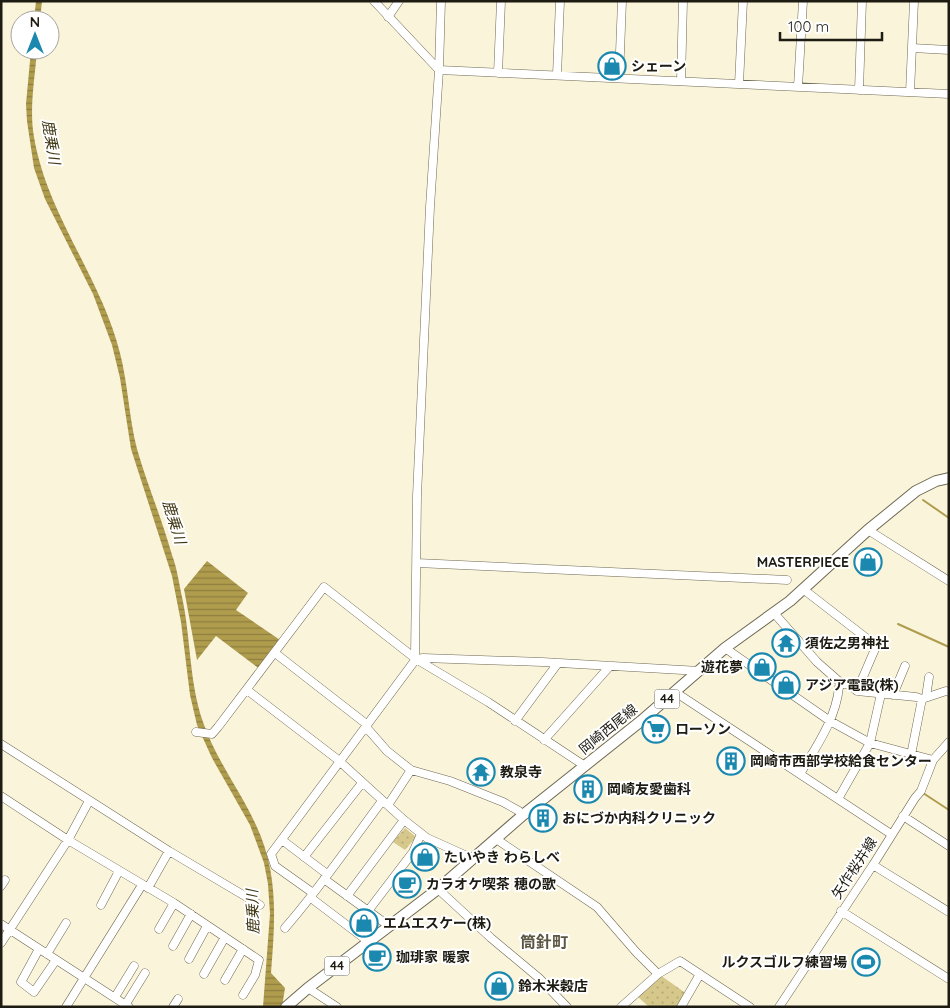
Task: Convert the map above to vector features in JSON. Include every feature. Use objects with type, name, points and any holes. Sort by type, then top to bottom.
[{"type":"main road","name":"岡崎西尾線","points":[[286,1007],[308,988],[438,889],[726,648],[803,590],[868,530],[926,485],[949,478]]},
{"type":"street","points":[[374,1],[439,70],[949,94]]},
{"type":"street","points":[[388,17],[399,1]]},
{"type":"street","points":[[369,942],[275,866],[271,854],[416,658],[417,496],[427,205],[439,70],[441,1]]},
{"type":"street","points":[[498,73],[501,1]]},
{"type":"street","points":[[557,75],[560,1]]},
{"type":"street","points":[[618,78],[622,1]]},
{"type":"street","points":[[681,81],[682,1]]},
{"type":"street","points":[[739,84],[743,1]]},
{"type":"street","points":[[798,87],[803,1]]},
{"type":"street","points":[[860,90],[862,1]]},
{"type":"street","points":[[910,92],[914,1]]},
{"type":"street","points":[[912,48],[949,50]]},
{"type":"street","points":[[868,530],[949,582]]},
{"type":"street","points":[[417,563],[787,580]]},
{"type":"street","points":[[196,732],[212,734],[324,587],[416,658],[585,766]]},
{"type":"street","points":[[803,590],[874,644],[875,649],[857,691]]},
{"type":"street","points":[[774,612],[817,662],[842,684],[849,684],[857,691],[924,698],[949,692]]},
{"type":"street","points":[[726,648],[830,721],[870,742],[933,760]]},
{"type":"street","points":[[275,653],[365,723],[366,727],[386,751],[411,770],[450,781],[503,802],[519,811],[523,816]]},
{"type":"street","points":[[416,658],[700,671]]},
{"type":"street","points":[[516,721],[558,663]]},
{"type":"street","points":[[544,740],[610,666]]},
{"type":"street","points":[[893,695],[905,666]]},
{"type":"street","points":[[911,755],[929,677]]},
{"type":"street","points":[[800,774],[830,721],[838,702],[839,687],[842,684]]},
{"type":"street","points":[[246,690],[340,763],[427,838],[467,856],[471,861]]},
{"type":"street","points":[[675,692],[891,834]]},
{"type":"street","points":[[838,799],[870,742],[881,694]]},
{"type":"street","name":"矢作桜井線","points":[[778,1007],[921,791],[933,760],[949,742]]},
{"type":"street","points":[[1,744],[169,851],[260,905]]},
{"type":"street","points":[[285,928],[411,770]]},
{"type":"street","points":[[304,857],[362,783]]},
{"type":"street","points":[[1,796],[68,840],[174,903],[258,960],[255,975],[243,995]]},
{"type":"street","points":[[1,943],[68,840],[89,801]]},
{"type":"street","points":[[903,816],[949,846]]},
{"type":"street","points":[[347,896],[404,820]]},
{"type":"street","points":[[368,911],[413,852],[422,834]]},
{"type":"street","points":[[496,839],[597,907],[658,974]]},
{"type":"street","points":[[282,840],[347,896],[389,926]]},
{"type":"street","points":[[66,1007],[169,851]]},
{"type":"street","points":[[873,865],[949,912]]},
{"type":"street","points":[[101,905],[119,871]]},
{"type":"street","points":[[438,889],[538,978],[567,1007]]},
{"type":"street","points":[[159,929],[174,903]]},
{"type":"street","points":[[841,911],[949,979]]},
{"type":"street","points":[[173,946],[191,914]]},
{"type":"street","points":[[47,954],[66,923]]},
{"type":"street","points":[[1,924],[126,1006],[145,973]]},
{"type":"street","points":[[189,959],[207,926]]},
{"type":"street","points":[[204,974],[225,938]]},
{"type":"street","points":[[39,949],[21,982],[34,992],[56,960]]},
{"type":"street","points":[[225,980],[242,949]]},
{"type":"street","points":[[621,1007],[658,974],[680,960],[750,1007]]},
{"type":"street","points":[[115,997],[134,966]]},
{"type":"street","points":[[681,1007],[700,974]]},
{"type":"street","points":[[308,988],[337,1007]]},
{"type":"street","points":[[173,1007],[178,999]]},
{"type":"shaded area","points":[[36,1],[42,1],[41,10],[35,10]]},
{"type":"shaded area","points":[[30,60],[36,60],[32,116],[34,137],[41,166],[62,220],[100,298],[120,353],[137,449],[178,576],[198,707],[214,748],[256,825],[269,861],[274,898],[271,973],[285,988],[282,1007],[263,1007],[270,914],[268,884],[264,863],[250,825],[212,758],[197,725],[190,695],[181,622],[172,576],[131,449],[120,378],[112,345],[93,294],[45,199],[34,168],[26,104]]},
{"type":"shaded area","points":[[207,561],[248,593],[236,610],[283,642],[261,670],[216,636],[197,660],[184,589]]},
{"type":"shaded area","points":[[405,828],[416,837],[405,850],[393,842]]},
{"type":"shaded area","points":[[660,975],[687,994],[678,1007],[649,1007],[637,996]]},
{"type":"waterway","points":[[923,500],[949,518]]},
{"type":"waterway","points":[[898,624],[949,647]]},
{"type":"waterway","points":[[923,793],[949,810]]},
{"type":"place","name":"シェーン","points":[[612,66]]},
{"type":"place","name":"MASTERPIECE","points":[[868,562]]},
{"type":"place","name":"須佐之男神社","points":[[786,643]]},
{"type":"place","name":"遊花夢","points":[[762,667]]},
{"type":"place","name":"アジア電設(株)","points":[[786,685]]},
{"type":"place","name":"ローソン","points":[[656,729]]},
{"type":"place","name":"岡崎市西部学校給食センター","points":[[731,761]]},
{"type":"place","name":"教泉寺","points":[[481,772]]},
{"type":"place","name":"岡崎友愛歯科","points":[[588,789]]},
{"type":"place","name":"おにづか内科クリニック","points":[[543,818]]},
{"type":"place","name":"たいやき わらしべ","points":[[425,857]]},
{"type":"place","name":"カラオケ喫茶 穂の歌","points":[[407,884]]},
{"type":"place","name":"エムエスケー(株)","points":[[364,923]]},
{"type":"place","name":"珈琲家 暖家","points":[[377,957]]},
{"type":"place","name":"ルクスゴルフ練習場","points":[[866,962]]},
{"type":"place","name":"鈴木米穀店","points":[[499,986]]},
{"type":"district","name":"筒針町","points":[[544,942]]},
{"type":"water label","name":"鹿乗川","points":[[51,142]]},
{"type":"water label","name":"鹿乗川","points":[[174,522]]},
{"type":"water label","name":"鹿乗川","points":[[253,912]]}]
